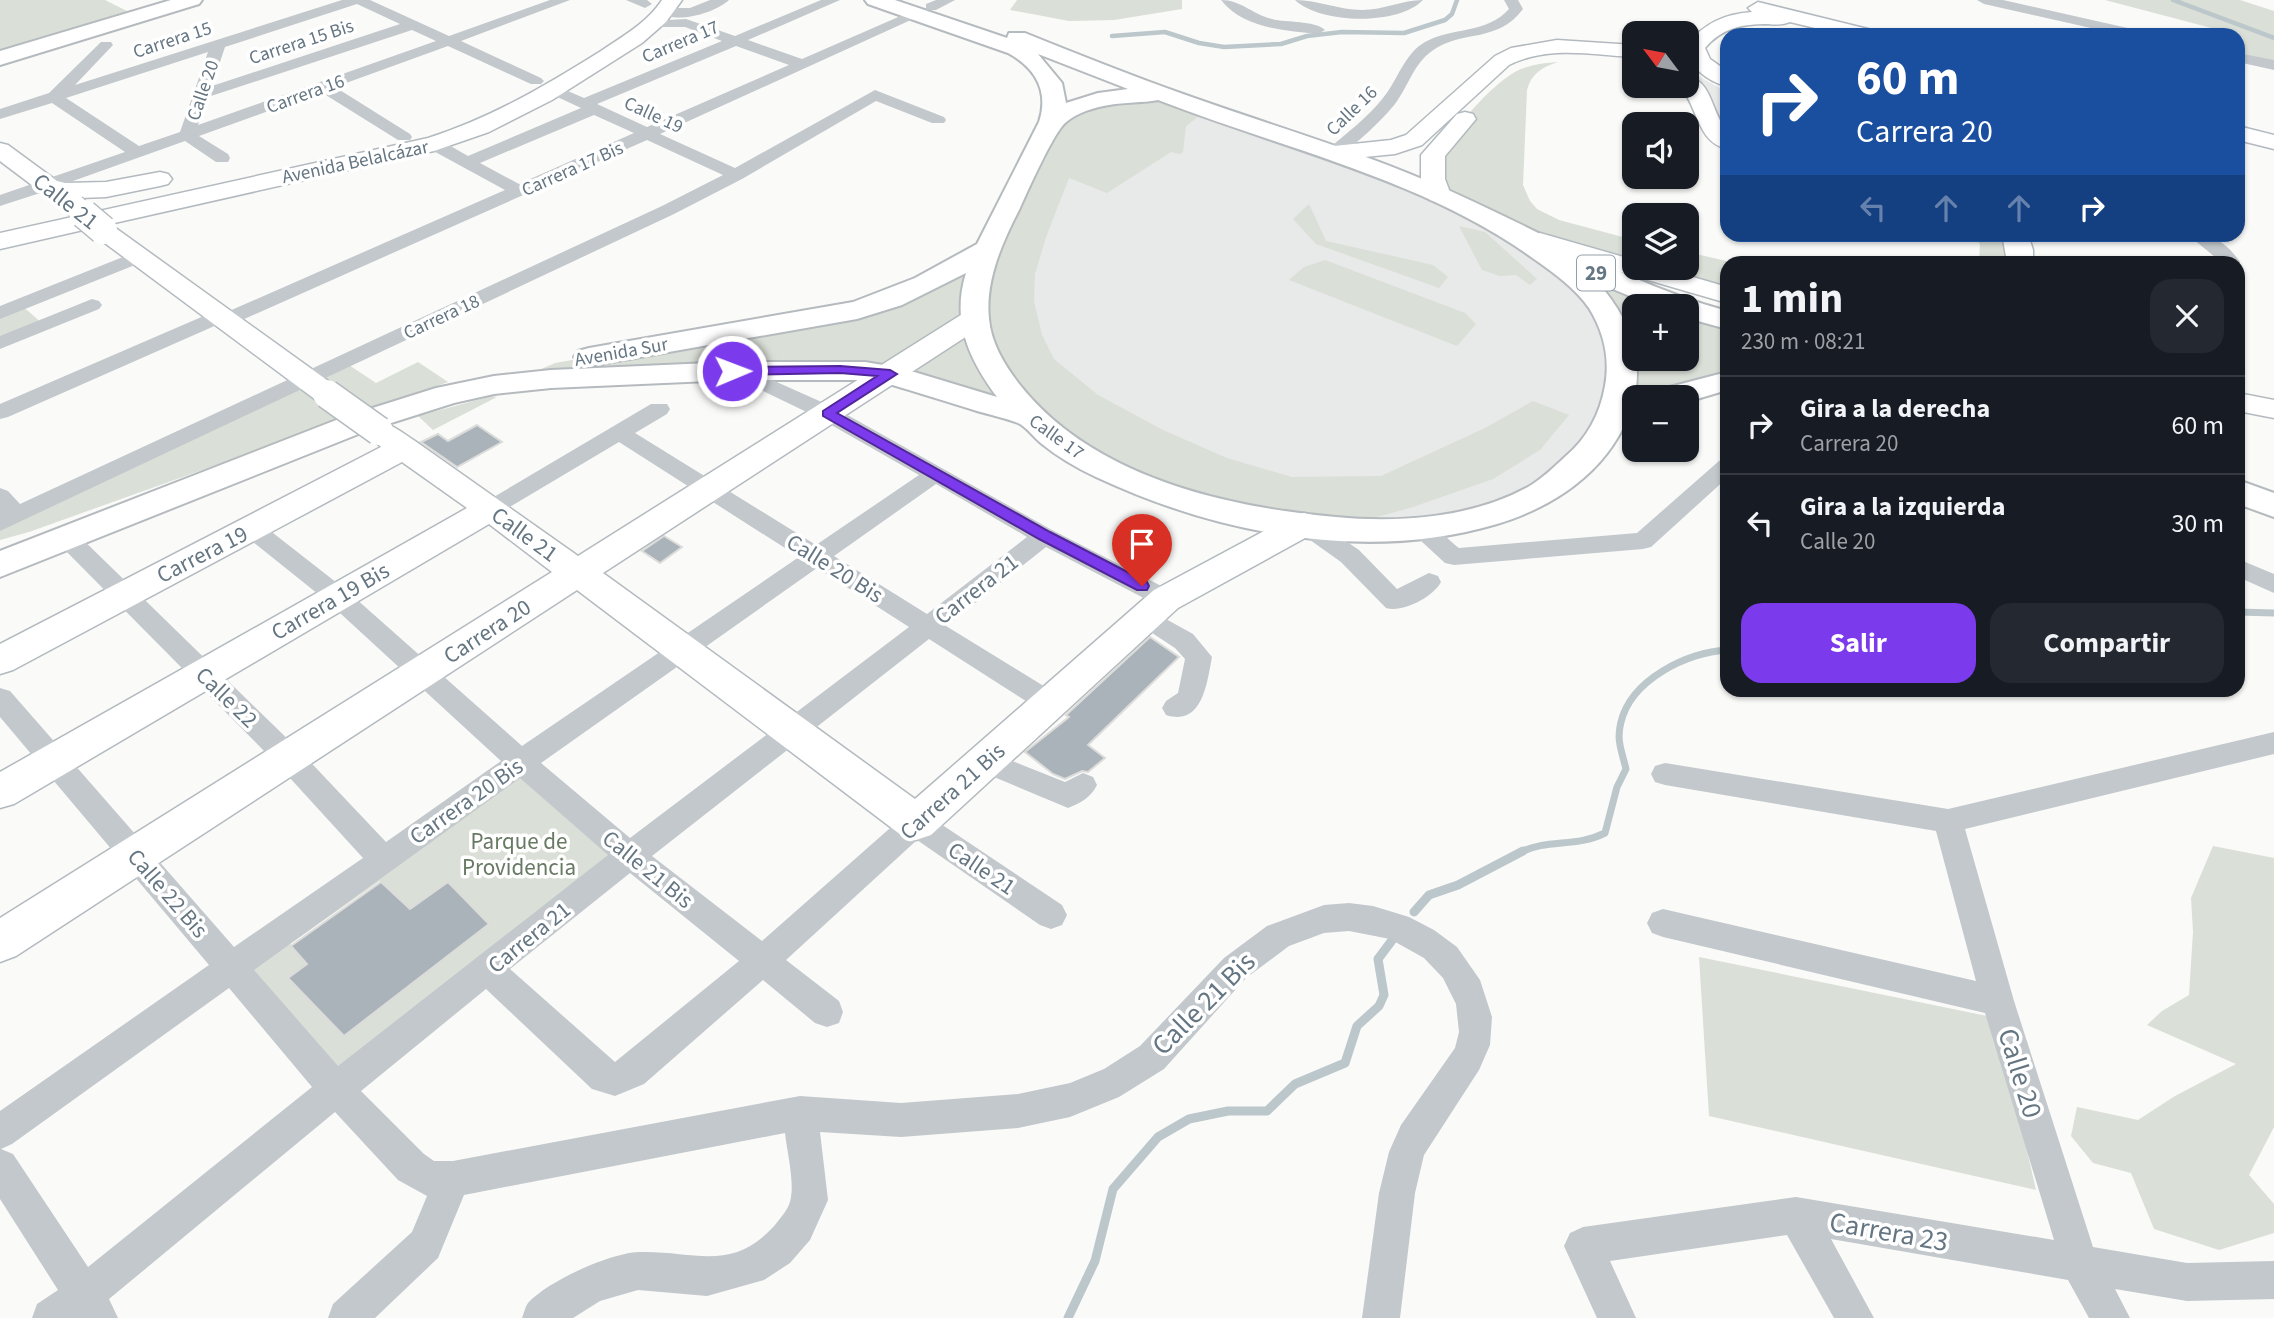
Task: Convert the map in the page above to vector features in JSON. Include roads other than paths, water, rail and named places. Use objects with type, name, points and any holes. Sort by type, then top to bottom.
[{"type":"main road","points":[[0,58],[192,0]]},
{"type":"main road","name":"Calle 17","points":[[875,0],[926,5],[1173,98],[1334,153],[1440,195],[1589,270],[1649,294]]},
{"type":"main road","name":"Calle 17","points":[[926,5],[1024,53],[1044,71],[1055,92],[1051,122],[989,248],[975,292],[974,319],[992,369],[1027,416],[1053,438],[1104,468],[1149,487],[1205,506],[1336,528],[1420,528],[1486,517],[1542,494],[1581,463],[1620,422],[1624,369],[1619,338],[1604,309],[1581,282],[1551,257],[1515,233]]},
{"type":"main road","name":"Avenida Belalcázar","points":[[0,228],[343,156],[434,144],[477,131],[546,86],[632,19],[653,7]]},
{"type":"main road","points":[[1729,8],[1818,28]]},
{"type":"main road","points":[[1720,75],[1703,63],[1695,48],[1703,35],[1716,25],[1729,8]]},
{"type":"main road","points":[[1699,25],[1710,13],[1729,8],[1833,28]]},
{"type":"main road","points":[[1334,153],[1395,147],[1414,140],[1497,62],[1528,49],[1622,51]]},
{"type":"main road","points":[[1489,72],[1506,64],[1549,55],[1622,59]]},
{"type":"main road","points":[[1440,195],[1433,179],[1433,155],[1507,77],[1523,69],[1551,62],[1622,64]]},
{"type":"main road","points":[[1699,81],[1720,89]]},
{"type":"main road","name":"Avenida Belalcázar","points":[[0,242],[343,156],[404,138],[546,86]]},
{"type":"main road","points":[[1699,93],[1708,123],[1720,135]]},
{"type":"main road","points":[[1051,122],[1082,104],[1102,99],[1150,95],[1173,98]]},
{"type":"main road","points":[[2245,128],[2274,134]]},
{"type":"main road","points":[[2245,135],[2274,142]]},
{"type":"main road","name":"Calle 21","points":[[0,150],[120,243],[578,573],[916,823]]},
{"type":"main road","points":[[212,164],[343,156]]},
{"type":"main road","points":[[0,250],[40,241],[85,236],[120,243],[152,218],[284,186],[343,156]]},
{"type":"main road","points":[[44,186],[79,192],[96,191],[178,175]]},
{"type":"main road","name":"Calle 17","points":[[1515,233],[1626,268],[1720,293]]},
{"type":"main road","name":"Avenida Sur","points":[[6,526],[29,532],[448,382],[857,310],[886,302],[936,280],[989,248]]},
{"type":"main road","points":[[1699,312],[1720,318]]},
{"type":"main road","name":"Carrera 20","points":[[0,942],[974,319]]},
{"type":"main road","name":"Avenida Sur","points":[[66,537],[381,416],[447,395],[494,385],[551,379],[703,372],[840,370],[890,374],[1027,416]]},
{"type":"main road","points":[[1699,389],[1720,383]]},
{"type":"main road","points":[[2245,403],[2274,409]]},
{"type":"main road","name":"Carrera 19","points":[[0,660],[251,528],[391,440]]},
{"type":"main road","points":[[2245,494],[2274,506]]},
{"type":"main road","name":"Carrera 19 Bis","points":[[0,793],[490,509]]},
{"type":"main road","name":"Carrera 21 Bis","points":[[916,823],[1156,608],[1304,524]]},
{"type":"main road","points":[[0,565],[66,537]]},
{"type":"street","name":"Calle 19","points":[[357,0],[736,175]]},
{"type":"street","name":"Carrera 15","points":[[0,114],[357,0]]},
{"type":"street","name":"Carrera 16","points":[[0,201],[563,0]]},
{"type":"street","points":[[689,17],[722,0]]},
{"type":"street","name":"Carrera 17","points":[[467,162],[734,40],[833,0]]},
{"type":"street","points":[[1228,0],[1241,12],[1259,20],[1318,30]]},
{"type":"street","points":[[1302,0],[1324,9],[1357,13],[1391,12],[1407,7],[1416,0]]},
{"type":"street","name":"Calle 16","points":[[1334,153],[1381,111],[1396,92],[1410,64],[1426,48],[1510,18],[1516,9],[1511,0]]},
{"type":"street","points":[[1984,0],[2111,28]]},
{"type":"street","name":"Carrera 17 Bis","points":[[0,412],[519,191],[803,65],[926,5]]},
{"type":"street","points":[[653,7],[689,17],[734,40],[803,65]]},
{"type":"street","points":[[2061,28],[2068,18]]},
{"type":"street","name":"Carrera 15 Bis","points":[[202,94],[412,25]]},
{"type":"street","name":"Calle 20","points":[[212,164],[187,135],[218,45]]},
{"type":"street","points":[[106,46],[54,97],[138,153]]},
{"type":"street","points":[[2245,59],[2274,65]]},
{"type":"street","points":[[322,86],[404,138]]},
{"type":"street","name":"Carrera 18","points":[[6,526],[317,386],[736,175],[875,95],[938,120]]},
{"type":"street","points":[[434,144],[519,191]]},
{"type":"street","points":[[2208,242],[2226,256]]},
{"type":"street","points":[[0,313],[20,304],[120,243]]},
{"type":"street","points":[[20,304],[44,325]]},
{"type":"street","points":[[0,343],[92,305]]},
{"type":"street","points":[[703,372],[763,383],[827,413],[1044,536],[1156,608],[1199,657],[1190,699],[1176,708]]},
{"type":"street","name":"Carrera 19 Bis","points":[[490,509],[659,410]]},
{"type":"street","name":"Calle 20 Bis","points":[[620,433],[1050,703]]},
{"type":"street","points":[[1420,528],[1454,557],[1643,541],[1720,472]]},
{"type":"street","name":"Carrera 20 Bis","points":[[0,1132],[521,762],[936,474]]},
{"type":"street","points":[[0,496],[6,526]]},
{"type":"street","points":[[1304,524],[1350,556],[1395,603],[1429,582]]},
{"type":"street","name":"Calle 21 Bis","points":[[251,528],[337,596],[630,856],[827,1012]]},
{"type":"street","name":"Carrera 21","points":[[51,1318],[92,1306],[336,1088],[630,856],[793,733],[1044,536]]},
{"type":"street","name":"Calle 22","points":[[66,537],[289,758],[384,860]]},
{"type":"street","points":[[2245,570],[2274,584]]},
{"type":"street","name":"Calle 22 Bis","points":[[0,698],[52,762],[136,855],[336,1088],[411,1167],[430,1179],[453,1179]]},
{"type":"street","points":[[1665,774],[1948,821],[2274,743]]},
{"type":"street","points":[[985,761],[1068,796],[1083,785]]},
{"type":"street","name":"Calle 20","points":[[1948,821],[1998,1001],[2080,1265],[2111,1318]]},
{"type":"street","name":"Calle 21","points":[[916,823],[1051,915]]},
{"type":"street","name":"Carrera 21 Bis","points":[[488,970],[604,1077],[615,1079],[632,1072],[762,961],[916,823]]},
{"type":"street","name":"Calle 21 Bis","points":[[453,1179],[800,1113],[898,1120],[929,1116],[1017,1113],[1041,1109],[1087,1094],[1113,1082],[1158,1052],[1235,968],[1271,938],[1331,917],[1364,917],[1381,921],[1421,939],[1457,968],[1470,992],[1476,1031],[1474,1044],[1464,1064],[1425,1116],[1407,1153],[1399,1189],[1381,1318]]},
{"type":"street","points":[[1663,923],[1998,1001]]},
{"type":"street","points":[[541,1318],[573,1293],[595,1283],[638,1271],[707,1277],[751,1267],[777,1250],[797,1227],[810,1200],[800,1113]]},
{"type":"street","points":[[0,1167],[92,1306]]},
{"type":"street","points":[[347,1318],[425,1245],[453,1179]]},
{"type":"street","points":[[1796,1215],[1855,1318]]},
{"type":"street","name":"Carrera 23","points":[[1617,1318],[1583,1246],[1796,1215],[2187,1282],[2274,1280]]},
{"type":"waterway","points":[[1112,36],[1165,32],[1199,43],[1224,47],[1281,44],[1307,36],[1342,32],[1404,33],[1445,20],[1452,14],[1457,0]]},
{"type":"waterway","points":[[2173,0],[2274,38]]},
{"type":"waterway","points":[[2245,612],[2274,613]]},
{"type":"waterway","points":[[1520,852],[1540,846],[1594,838],[1605,833],[1617,787],[1626,769],[1619,735],[1627,707],[1636,693],[1663,671],[1695,656],[1720,651]]},
{"type":"waterway","points":[[1414,912],[1429,895],[1458,885],[1520,852]]},
{"type":"waterway","points":[[1068,1318],[1095,1261],[1113,1189],[1158,1137],[1189,1119],[1228,1111],[1267,1111],[1295,1084],[1345,1063],[1357,1026],[1379,1006],[1384,995],[1378,959],[1393,939]]},
{"type":"park label","name":"Parque de Providencia","points":[[519,854]]}]
